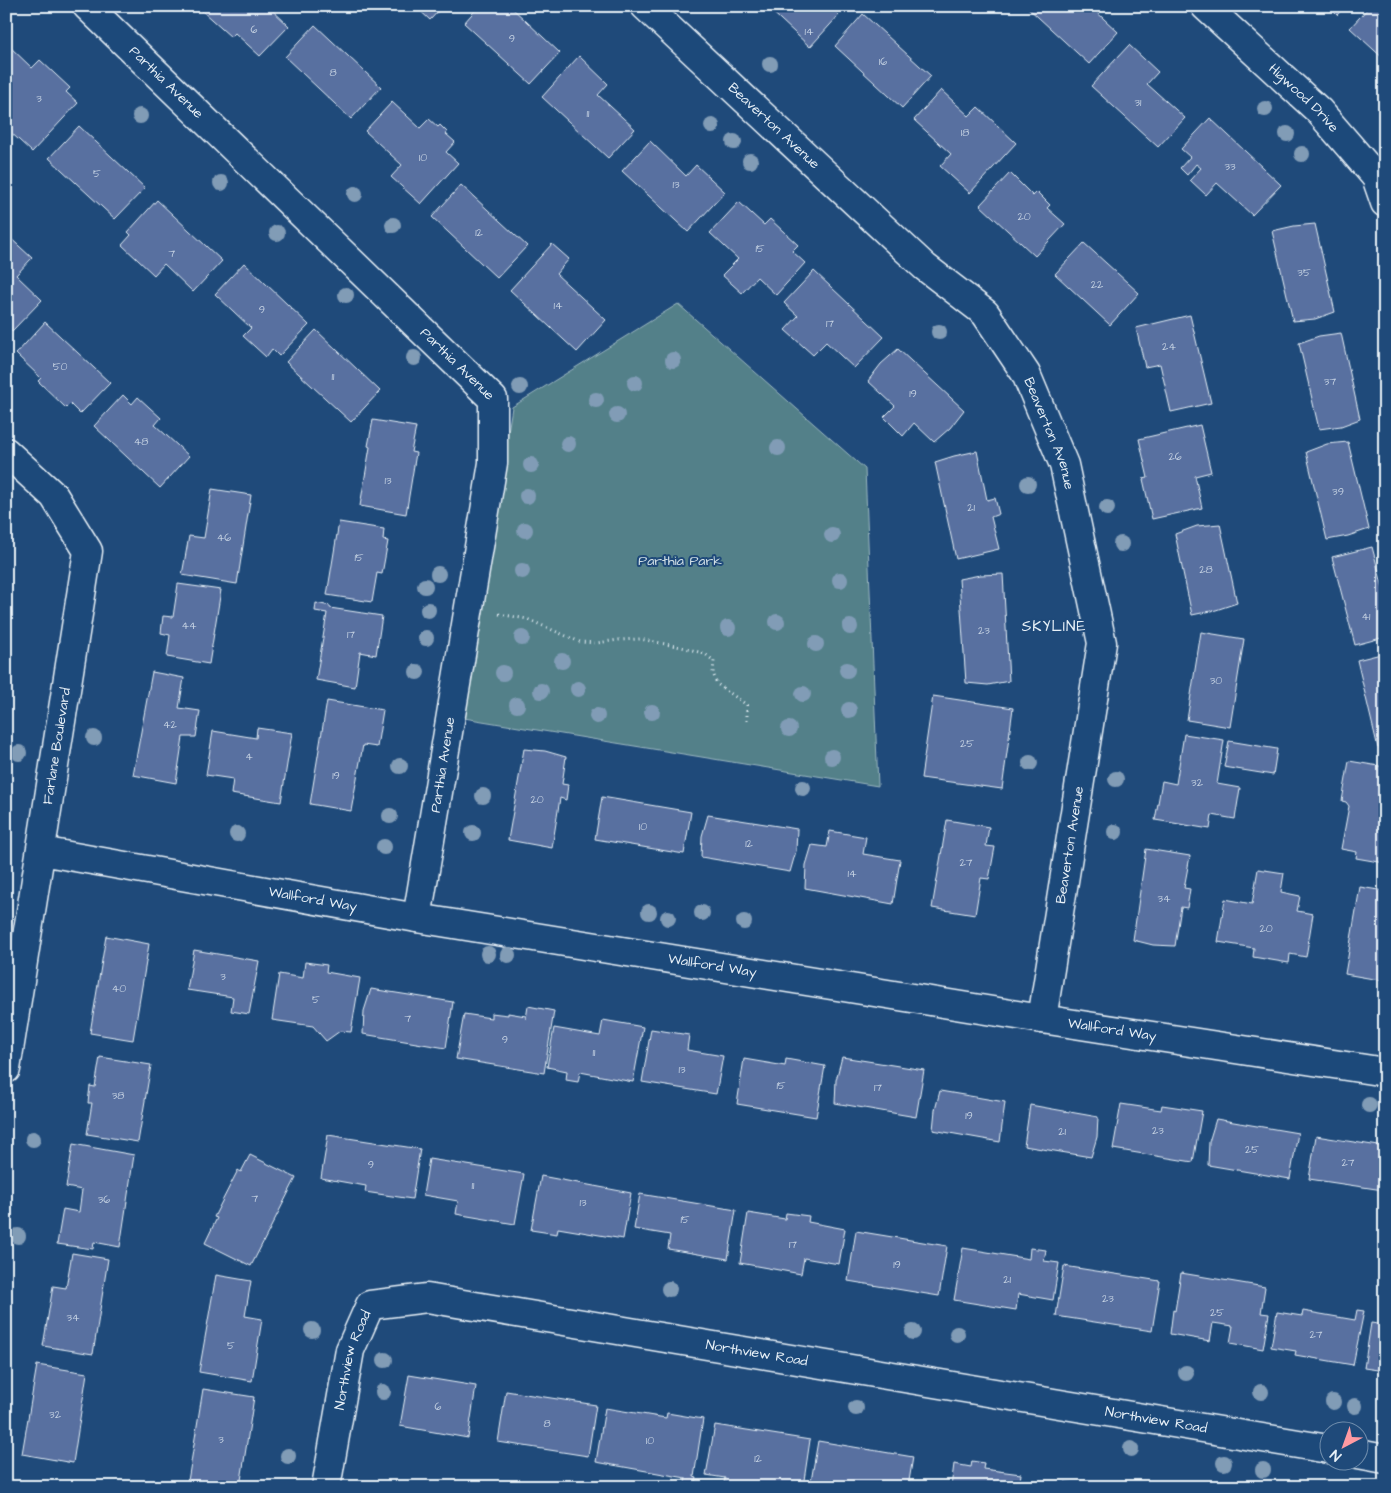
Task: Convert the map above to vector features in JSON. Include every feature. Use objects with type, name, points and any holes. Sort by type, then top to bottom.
[{"type":"street","name":"Parthia Avenue","points":[[87,6],[493,399],[493,463],[417,918]]},
{"type":"street","name":"Beaverton Avenue","points":[[645,6],[926,267],[985,313],[1026,374],[1064,465],[1102,643],[1042,1020]]},
{"type":"street","name":"Higwood Drive","points":[[1205,6],[1319,111],[1376,177],[1385,203]]},
{"type":"street","name":"Farlane Boulevard","points":[[6,452],[54,496],[88,551],[6,1069]]},
{"type":"street","name":"Wallford Way","points":[[41,851],[417,918],[1042,1020],[1385,1072]]},
{"type":"street","name":"Northview Road","points":[[326,1487],[350,1350],[370,1305],[426,1298],[1318,1447]]},
{"type":"street","points":[[1368,1456],[1385,1459]]},
{"type":"path","points":[[468,610],[527,618],[580,642],[596,643],[640,639],[686,648],[705,654],[714,661],[713,673],[717,684],[747,704],[747,725]]},
{"type":"green space","name":"Parthia Park","points":[[678,304],[865,469],[878,786],[464,718],[512,407]]},
{"type":"building","points":[[206,6],[268,6],[289,26],[260,56],[235,33],[231,37],[202,11]]},
{"type":"building","points":[[415,6],[443,6],[430,20]]},
{"type":"building","points":[[479,6],[510,6],[560,53],[531,84],[464,23]]},
{"type":"building","points":[[766,6],[830,6],[839,15],[810,47]]},
{"type":"building","points":[[1026,6],[1090,6],[1118,32],[1089,64]]},
{"type":"building","points":[[1328,6],[1345,6],[1337,15]]},
{"type":"building","points":[[1370,6],[1385,6],[1385,60],[1350,28]]},
{"type":"building","points":[[863,14],[931,76],[902,108],[835,46]]},
{"type":"building","points":[[315,25],[381,87],[351,119],[285,57]]},
{"type":"building","points":[[8,45],[32,68],[40,60],[70,88],[66,92],[78,103],[32,152],[6,128],[6,47]]},
{"type":"building","points":[[1129,45],[1158,72],[1147,84],[1185,118],[1158,147],[1091,86]]},
{"type":"building","points":[[579,56],[608,84],[598,95],[635,129],[608,158],[542,97]]},
{"type":"building","points":[[941,90],[969,116],[978,107],[1016,143],[970,193],[940,166],[951,154],[914,120]]},
{"type":"building","points":[[392,102],[420,128],[429,119],[438,127],[440,125],[455,142],[446,152],[458,163],[421,204],[391,177],[402,165],[365,131]]},
{"type":"building","points":[[1210,118],[1281,185],[1252,215],[1217,183],[1206,195],[1190,180],[1201,168],[1196,164],[1187,175],[1180,168],[1190,157],[1181,149]]},
{"type":"building","points":[[79,126],[145,188],[115,219],[49,158]]},
{"type":"building","points":[[650,141],[686,176],[696,165],[725,192],[688,232],[622,171]]},
{"type":"building","points":[[1010,173],[1033,196],[1037,192],[1050,205],[1047,208],[1065,224],[1035,256],[980,205]]},
{"type":"building","points":[[461,185],[527,246],[497,278],[432,217]]},
{"type":"building","points":[[157,200],[222,261],[193,292],[164,264],[154,275],[122,245],[131,235],[128,232]]},
{"type":"building","points":[[739,202],[764,225],[770,219],[798,245],[792,251],[805,263],[776,295],[757,277],[742,293],[722,275],[738,259],[710,233]]},
{"type":"building","points":[[1315,224],[1335,312],[1315,319],[1293,321],[1272,231]]},
{"type":"building","points":[[6,234],[32,258],[16,275],[42,300],[12,331],[6,325]]},
{"type":"building","points":[[1084,243],[1139,293],[1110,325],[1055,274]]},
{"type":"building","points":[[552,244],[569,259],[556,274],[606,320],[577,352],[510,290]]},
{"type":"building","points":[[244,263],[309,325],[279,356],[272,349],[266,357],[243,336],[251,328],[215,294]]},
{"type":"building","points":[[814,271],[884,337],[854,368],[826,342],[813,355],[785,330],[798,316],[784,303]]},
{"type":"building","points":[[1190,315],[1211,403],[1171,412],[1160,364],[1145,367],[1136,328]]},
{"type":"building","points":[[45,322],[110,383],[80,414],[70,404],[66,408],[38,381],[41,378],[16,354]]},
{"type":"building","points":[[316,330],[380,391],[351,422],[286,362]]},
{"type":"building","points":[[1341,333],[1360,419],[1341,426],[1319,429],[1299,343],[1319,336]]},
{"type":"building","points":[[898,349],[964,410],[950,428],[934,442],[914,423],[903,436],[884,417],[895,406],[868,381],[881,364]]},
{"type":"building","points":[[123,395],[132,404],[138,397],[161,418],[155,425],[189,456],[160,488],[94,426]]},
{"type":"building","points":[[373,420],[416,427],[411,452],[416,453],[406,514],[360,506]]},
{"type":"building","points":[[1200,425],[1211,472],[1195,476],[1202,508],[1152,519],[1143,479],[1148,478],[1139,439]]},
{"type":"building","points":[[1348,442],[1369,529],[1327,540],[1306,452],[1327,444]]},
{"type":"building","points":[[977,451],[987,500],[995,498],[999,514],[991,517],[999,549],[956,559],[935,462]]},
{"type":"building","points":[[212,489],[251,495],[237,584],[182,575],[189,536],[204,538]]},
{"type":"building","points":[[339,522],[384,529],[383,540],[388,541],[382,574],[377,573],[372,602],[327,595]]},
{"type":"building","points":[[1220,524],[1237,603],[1192,615],[1175,534],[1197,526]]},
{"type":"building","points":[[1372,547],[1385,595],[1385,637],[1355,645],[1332,557]]},
{"type":"building","points":[[1003,574],[1009,681],[988,685],[966,683],[959,579],[980,575]]},
{"type":"building","points":[[178,584],[221,590],[209,664],[167,657],[170,635],[161,633],[163,616],[173,617]]},
{"type":"building","points":[[316,603],[330,606],[330,608],[382,616],[376,655],[360,652],[355,687],[316,680],[327,613],[315,611]]},
{"type":"building","points":[[1201,632],[1244,639],[1230,727],[1187,720]]},
{"type":"building","points":[[1385,653],[1385,746],[1378,748],[1357,660]]},
{"type":"building","points":[[152,672],[184,678],[179,708],[200,711],[196,737],[183,737],[176,783],[133,775]]},
{"type":"building","points":[[933,696],[1013,708],[1002,789],[921,778]]},
{"type":"building","points":[[327,701],[383,710],[377,747],[363,745],[351,811],[310,804]]},
{"type":"building","points":[[257,728],[292,733],[281,802],[231,794],[233,779],[206,775],[213,731],[256,738]]},
{"type":"building","points":[[1184,734],[1224,740],[1217,784],[1240,788],[1235,819],[1212,815],[1210,829],[1155,820],[1162,781],[1176,784]]},
{"type":"building","points":[[1229,741],[1277,749],[1273,775],[1224,767]]},
{"type":"building","points":[[524,749],[545,751],[566,757],[562,784],[568,785],[566,800],[560,798],[552,848],[508,840]]},
{"type":"building","points":[[1349,761],[1385,767],[1385,863],[1356,858],[1357,852],[1341,849],[1349,806],[1346,802],[1342,801]]},
{"type":"building","points":[[602,797],[691,812],[684,854],[595,839]]},
{"type":"building","points":[[708,815],[797,829],[796,851],[790,872],[701,857],[702,836]]},
{"type":"building","points":[[947,820],[989,827],[986,846],[995,847],[989,879],[981,878],[975,915],[932,908]]},
{"type":"building","points":[[830,831],[866,837],[863,854],[900,860],[893,904],[805,888],[806,865],[812,845],[827,847]]},
{"type":"building","points":[[1146,849],[1190,856],[1184,888],[1190,889],[1187,908],[1181,907],[1175,946],[1153,945],[1133,940]]},
{"type":"building","points":[[1258,869],[1284,873],[1281,892],[1300,896],[1297,911],[1313,914],[1306,957],[1290,954],[1289,963],[1253,957],[1254,948],[1218,942],[1225,899],[1252,904]]},
{"type":"building","points":[[1360,887],[1385,891],[1385,981],[1345,974]]},
{"type":"building","points":[[106,936],[149,944],[133,1040],[90,1033]]},
{"type":"building","points":[[194,950],[259,961],[249,1014],[231,1011],[233,997],[187,990]]},
{"type":"building","points":[[305,962],[327,965],[326,972],[360,978],[351,1032],[340,1031],[326,1041],[313,1026],[272,1020],[279,974],[303,978]]},
{"type":"building","points":[[371,989],[453,1002],[446,1048],[363,1034],[364,1011]]},
{"type":"building","points":[[528,1006],[554,1011],[544,1073],[456,1059],[464,1014],[491,1018],[491,1013],[508,1015],[508,1013],[526,1016],[526,1019]]},
{"type":"building","points":[[603,1020],[643,1027],[633,1082],[580,1072],[578,1082],[566,1080],[567,1071],[547,1067],[554,1028],[600,1036]]},
{"type":"building","points":[[651,1029],[689,1035],[687,1050],[723,1056],[716,1094],[642,1082]]},
{"type":"building","points":[[100,1057],[151,1065],[138,1142],[87,1134],[92,1103],[88,1103],[90,1086],[95,1087]]},
{"type":"building","points":[[842,1057],[924,1070],[916,1117],[835,1103],[836,1080]]},
{"type":"building","points":[[744,1059],[785,1066],[786,1059],[825,1066],[816,1117],[737,1104]]},
{"type":"building","points":[[940,1091],[1005,1102],[1000,1142],[933,1130],[935,1110]]},
{"type":"building","points":[[1121,1104],[1161,1110],[1162,1105],[1202,1111],[1193,1162],[1113,1149]]},
{"type":"building","points":[[1030,1105],[1098,1117],[1097,1137],[1091,1157],[1024,1146]]},
{"type":"building","points":[[1216,1119],[1298,1133],[1290,1179],[1208,1165],[1209,1142]]},
{"type":"building","points":[[328,1135],[420,1149],[412,1199],[365,1192],[366,1186],[321,1178]]},
{"type":"building","points":[[1316,1136],[1385,1147],[1383,1190],[1309,1179]]},
{"type":"building","points":[[73,1144],[134,1155],[120,1247],[94,1242],[93,1249],[57,1244],[63,1209],[79,1212],[82,1190],[66,1187]]},
{"type":"building","points":[[250,1155],[296,1178],[251,1266],[205,1243],[217,1218],[214,1217],[238,1170],[241,1172]]},
{"type":"building","points":[[429,1159],[524,1174],[515,1224],[456,1214],[458,1201],[423,1195]]},
{"type":"building","points":[[541,1176],[631,1193],[623,1239],[558,1228],[557,1234],[531,1230]]},
{"type":"building","points":[[640,1194],[736,1210],[728,1259],[668,1249],[670,1235],[634,1229]]},
{"type":"building","points":[[748,1213],[785,1219],[786,1213],[809,1216],[808,1222],[845,1229],[839,1264],[804,1258],[801,1274],[740,1263]]},
{"type":"building","points":[[856,1231],[947,1246],[939,1296],[848,1281]]},
{"type":"building","points":[[963,1248],[1029,1259],[1030,1248],[1046,1250],[1044,1261],[1059,1263],[1053,1300],[1018,1294],[1016,1310],[954,1300]]},
{"type":"building","points":[[72,1253],[108,1259],[93,1354],[43,1346],[53,1286],[66,1288]]},
{"type":"building","points":[[1064,1266],[1160,1281],[1152,1331],[1056,1316]]},
{"type":"building","points":[[1181,1273],[1265,1287],[1261,1313],[1269,1314],[1263,1349],[1230,1343],[1233,1326],[1213,1323],[1210,1341],[1170,1334]]},
{"type":"building","points":[[216,1275],[251,1281],[245,1316],[262,1319],[252,1381],[199,1372]]},
{"type":"building","points":[[1357,1310],[1364,1311],[1353,1365],[1295,1355],[1296,1351],[1271,1347],[1277,1312],[1302,1316],[1303,1311],[1355,1320]]},
{"type":"building","points":[[1371,1323],[1385,1325],[1385,1371],[1364,1368]]},
{"type":"building","points":[[37,1365],[87,1373],[73,1463],[22,1454]]},
{"type":"building","points":[[409,1375],[476,1386],[468,1438],[400,1426]]},
{"type":"building","points":[[203,1389],[254,1397],[240,1487],[226,1487],[188,1481]]},
{"type":"building","points":[[506,1391],[596,1405],[588,1456],[498,1442]]},
{"type":"building","points":[[605,1408],[666,1418],[667,1413],[703,1419],[694,1477],[697,1478],[695,1487],[684,1487],[686,1478],[596,1462]]},
{"type":"building","points":[[715,1425],[810,1440],[803,1487],[752,1487],[724,1482],[725,1478],[706,1475]]},
{"type":"building","points":[[818,1441],[913,1457],[908,1487],[810,1487]]},
{"type":"building","points":[[972,1461],[984,1463],[983,1469],[1021,1474],[1019,1487],[951,1487],[954,1464],[971,1467]]},
{"type":"building","points":[[1065,1482],[1094,1487],[1064,1487]]},
{"type":"district","name":"SKYLINE","points":[[1054,626]]}]
